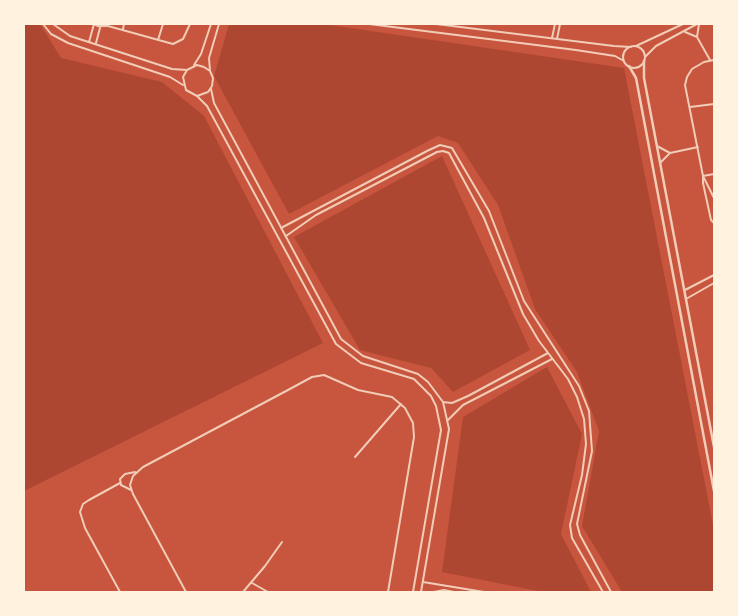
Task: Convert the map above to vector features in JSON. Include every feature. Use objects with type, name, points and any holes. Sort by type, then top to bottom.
[{"type":"street","points":[[43,24],[59,39],[170,77],[184,86],[189,93],[197,96],[207,106],[336,344],[361,363],[414,379],[427,391],[436,406],[441,430],[413,592]]},
{"type":"street","points":[[53,24],[70,36],[172,69],[187,70]]},
{"type":"street","points":[[90,51],[94,24],[174,44],[179,43],[186,35],[190,24]]},
{"type":"street","points":[[123,30],[124,24]]},
{"type":"street","points":[[158,40],[163,24]]},
{"type":"street","points":[[194,66],[201,54],[211,24]]},
{"type":"street","points":[[219,24],[209,58],[210,71],[213,78],[211,89],[214,103],[336,331],[348,346],[371,360],[418,374],[432,386],[443,402],[449,429],[421,592]]},
{"type":"street","points":[[369,24],[615,56],[629,66],[636,78],[714,491]]},
{"type":"street","points":[[436,24],[614,46],[635,46],[683,24]]},
{"type":"street","points":[[552,38],[554,24]]},
{"type":"street","points":[[557,39],[560,24]]},
{"type":"street","points":[[629,66],[639,66],[656,46],[698,24]]},
{"type":"street","points":[[698,24],[697,37],[711,61]]},
{"type":"street","points":[[92,43],[100,25]]},
{"type":"street","points":[[682,32],[697,37]]},
{"type":"street","points":[[624,61],[624,53],[631,46]]},
{"type":"street","points":[[635,46],[642,50],[644,59],[643,72],[714,447]]},
{"type":"street","points":[[714,60],[695,66],[687,76],[685,85],[698,147],[705,197],[711,220],[714,224]]},
{"type":"street","points":[[184,86],[183,77],[187,70],[194,66],[201,66],[210,71]]},
{"type":"street","points":[[197,96],[205,94],[211,89]]},
{"type":"street","points":[[690,107],[714,104]]},
{"type":"street","points":[[281,228],[427,151],[440,145],[452,148],[489,211],[524,301],[579,386],[589,411],[592,451],[577,524],[580,535],[611,592]]},
{"type":"street","points":[[657,146],[670,153]]},
{"type":"street","points":[[660,163],[670,153],[698,147]]},
{"type":"street","points":[[286,236],[316,215],[437,152],[446,152],[461,173],[484,218],[523,314],[552,360],[568,379],[577,396],[584,419],[586,444],[582,475],[570,525],[572,538],[603,592]]},
{"type":"street","points":[[703,176],[714,174]]},
{"type":"street","points":[[703,176],[714,198]]},
{"type":"street","points":[[684,291],[714,275]]},
{"type":"street","points":[[686,299],[714,283]]},
{"type":"street","points":[[443,402],[452,403],[468,396],[548,353]]},
{"type":"street","points":[[448,420],[463,405],[552,360]]},
{"type":"street","points":[[120,484],[122,475],[136,472],[316,376],[332,377],[358,390],[387,395],[401,404],[411,417],[414,437],[388,592]]},
{"type":"street","points":[[355,457],[401,404]]},
{"type":"street","points":[[136,472],[131,480],[131,490],[186,592]]},
{"type":"street","points":[[120,484],[131,490]]},
{"type":"street","points":[[120,484],[83,504],[80,512],[85,528],[120,592]]},
{"type":"street","points":[[242,592],[252,583],[282,542]]},
{"type":"street","points":[[423,582],[484,592]]},
{"type":"street","points":[[252,583],[268,592]]},
{"type":"street","points":[[434,592],[444,590],[454,592]]},
{"type":"shaded area","points":[[24,24],[40,24],[61,58],[162,82],[204,116],[323,343],[24,491]]},
{"type":"shaded area","points":[[229,24],[323,24],[624,68],[714,530],[714,592],[622,592],[582,526],[599,431],[577,372],[535,309],[498,205],[458,143],[438,136],[289,214],[214,76]]},
{"type":"shaded area","points":[[442,156],[530,350],[453,392],[431,368],[360,350],[294,237]]},
{"type":"shaded area","points":[[547,367],[582,434],[561,534],[591,592],[543,592],[442,572],[463,417]]}]
